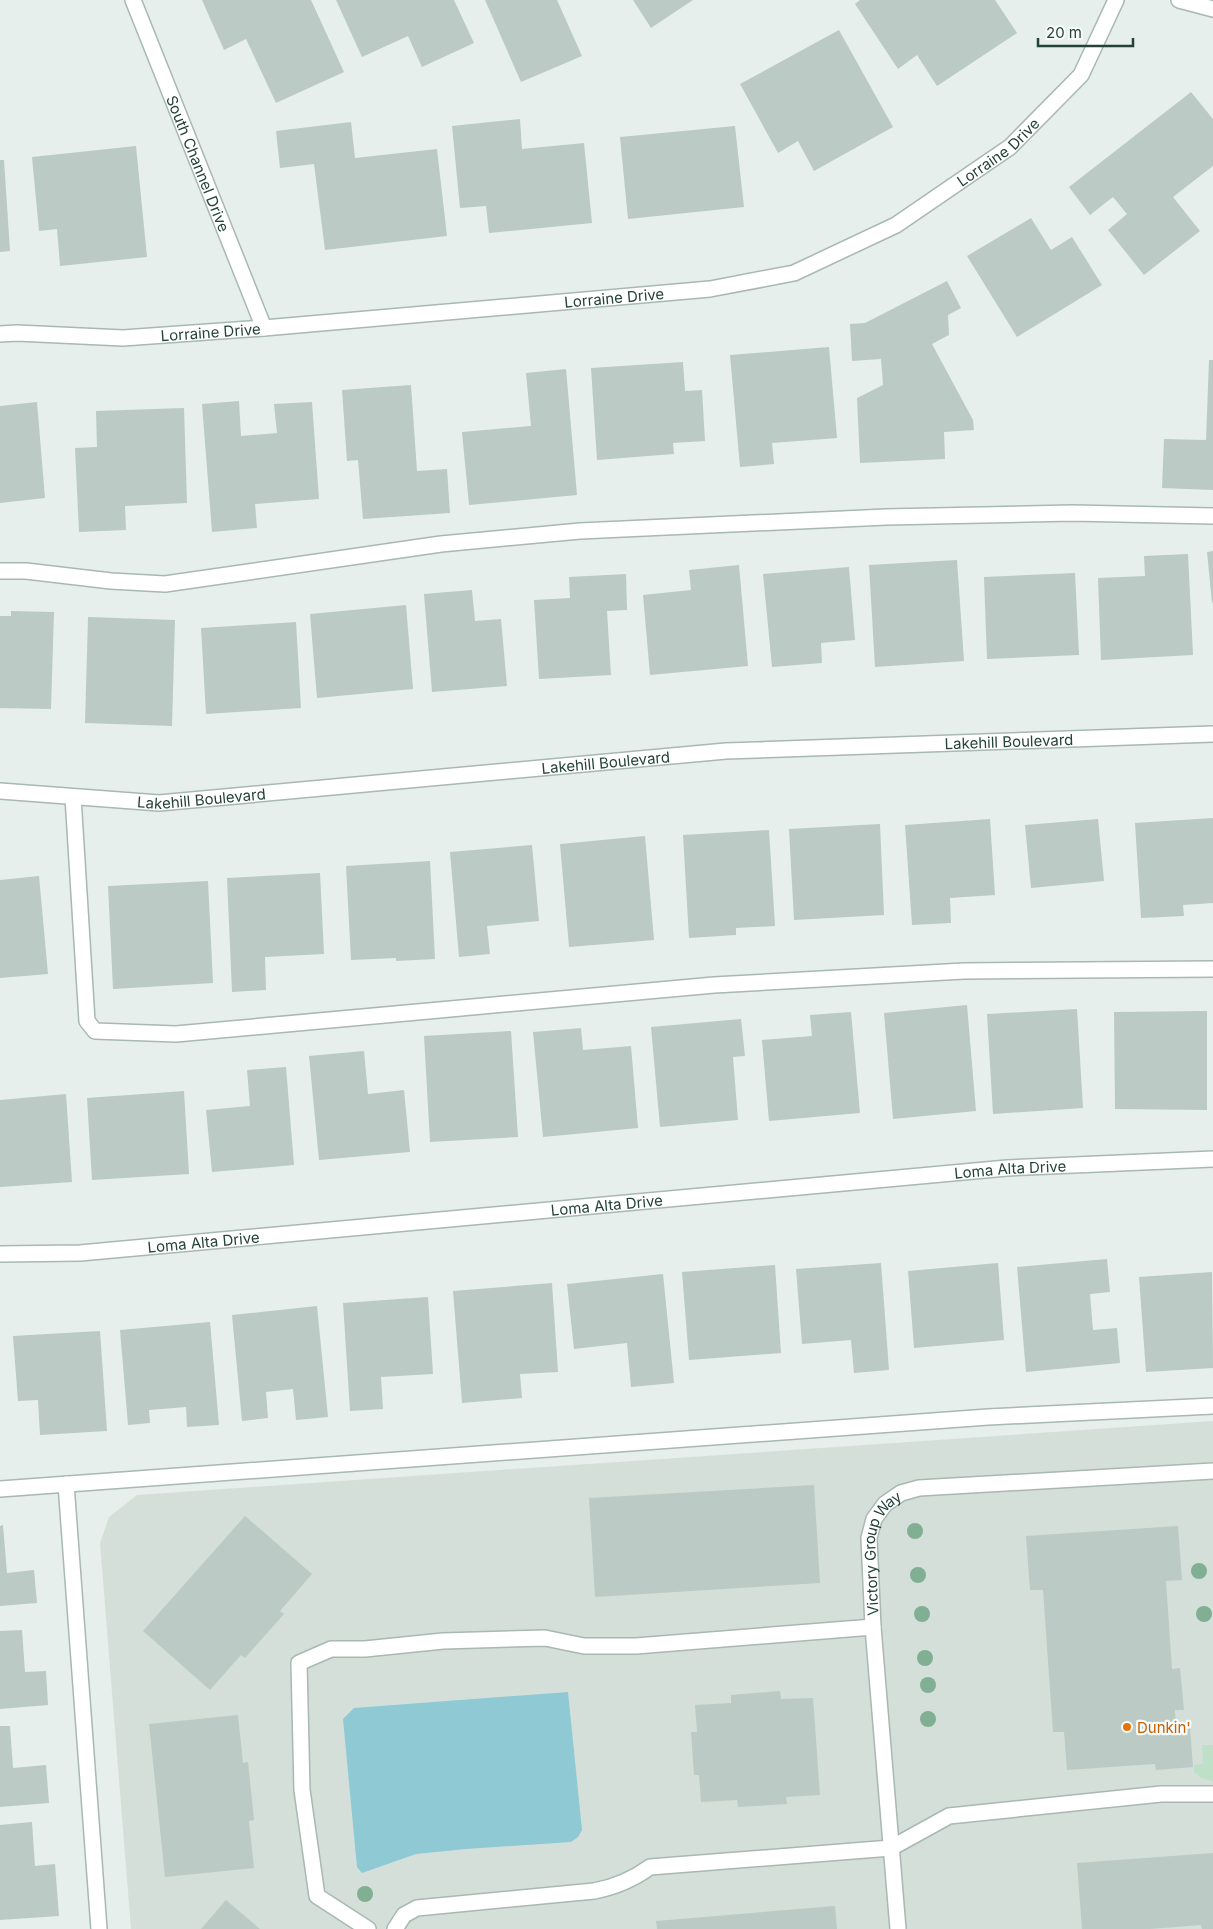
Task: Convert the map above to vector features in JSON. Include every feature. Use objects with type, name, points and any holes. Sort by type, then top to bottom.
[{"type":"street","name":"South Channel Drive","points":[[133,0],[264,328]]},
{"type":"street","name":"Lorraine Drive","points":[[0,334],[17,333],[123,338],[264,328],[710,289],[794,273],[896,225],[1010,147],[1081,75],[1116,0]]},
{"type":"street","points":[[1179,0],[1213,9]]},
{"type":"street","points":[[0,571],[26,571],[111,582],[165,584],[441,544],[580,531],[886,517],[1072,513],[1213,516]]},
{"type":"street","name":"Lakehill Boulevard","points":[[0,791],[159,803],[726,751],[1213,734]]},
{"type":"street","points":[[73,797],[87,1021],[95,1031],[176,1034],[733,984],[964,971],[1213,969]]},
{"type":"street","name":"Loma Alta Drive","points":[[0,1254],[80,1253],[1007,1168],[1213,1159]]},
{"type":"street","points":[[0,1489],[978,1418],[1213,1406]]},
{"type":"street","name":"Victory Group Way","points":[[898,1929],[873,1627],[869,1548],[870,1529],[879,1511],[892,1498],[901,1493],[919,1488],[1213,1471]]},
{"type":"street","points":[[66,1484],[99,1929]]},
{"type":"street","points":[[368,1929],[317,1896],[302,1790],[299,1663],[331,1649],[443,1641],[545,1638],[584,1646],[636,1646],[873,1627]]},
{"type":"street","points":[[395,1929],[404,1915],[417,1908],[594,1891],[616,1887],[635,1878],[650,1867],[891,1848],[950,1816],[1161,1794],[1213,1794]]},
{"type":"shaded area","points":[[1213,1421],[1213,1929],[131,1929],[100,1543],[109,1517],[137,1495]]},
{"type":"green space","points":[[1202,1745],[1213,1745],[1213,1782],[1200,1777],[1194,1772],[1194,1765],[1203,1764]]},
{"type":"water","points":[[568,1692],[582,1830],[578,1837],[571,1842],[416,1854],[362,1873],[357,1867],[343,1719],[354,1708]]},
{"type":"building","points":[[202,0],[311,0],[344,72],[276,103],[246,39],[224,50]]},
{"type":"building","points":[[336,0],[454,0],[474,43],[422,67],[408,36],[362,57]]},
{"type":"building","points":[[485,0],[557,0],[582,56],[521,82]]},
{"type":"building","points":[[633,0],[693,0],[651,28]]},
{"type":"building","points":[[860,0],[995,0],[1017,33],[937,86],[917,55],[898,69],[855,4]]},
{"type":"building","points":[[839,30],[893,127],[814,171],[798,141],[778,153],[740,84]]},
{"type":"building","points":[[1191,92],[1213,119],[1213,166],[1173,197],[1200,231],[1144,275],[1108,230],[1127,214],[1113,197],[1090,215],[1069,187]]},
{"type":"building","points":[[520,119],[522,149],[584,143],[592,223],[489,233],[486,206],[460,208],[452,126]]},
{"type":"building","points":[[351,122],[355,158],[437,149],[447,236],[325,250],[314,164],[280,168],[276,131]]},
{"type":"building","points":[[735,126],[744,207],[628,219],[620,137]]},
{"type":"building","points":[[136,146],[147,257],[60,266],[57,229],[39,231],[32,157]]},
{"type":"building","points":[[0,160],[4,160],[10,251],[0,252]]},
{"type":"building","points":[[1031,218],[1051,250],[1072,237],[1102,285],[1017,337],[967,256]]},
{"type":"building","points":[[947,281],[961,308],[948,315],[949,335],[932,344],[973,420],[974,430],[944,432],[945,459],[860,463],[857,398],[883,385],[881,359],[852,361],[850,324],[865,323]]},
{"type":"building","points":[[829,347],[837,438],[772,443],[774,464],[740,467],[730,355]]},
{"type":"building","points":[[1209,360],[1213,360],[1213,490],[1162,488],[1164,439],[1206,440]]},
{"type":"building","points":[[683,362],[685,391],[702,390],[705,441],[673,443],[674,454],[597,460],[591,368]]},
{"type":"building","points":[[566,369],[577,495],[469,505],[462,432],[531,426],[526,373]]},
{"type":"building","points":[[411,385],[417,471],[447,469],[450,513],[363,519],[358,460],[347,461],[342,390]]},
{"type":"building","points":[[239,401],[241,436],[277,433],[274,404],[312,402],[319,499],[255,504],[257,528],[212,532],[202,404]]},
{"type":"building","points":[[37,402],[45,498],[0,503],[0,406]]},
{"type":"building","points":[[184,408],[187,503],[125,506],[126,530],[79,532],[75,448],[97,447],[96,411]]},
{"type":"building","points":[[1213,551],[1213,602],[1212,603],[1207,552]]},
{"type":"building","points":[[1188,554],[1193,655],[1101,660],[1098,578],[1145,576],[1144,556]]},
{"type":"building","points":[[957,560],[964,661],[875,667],[869,565]]},
{"type":"building","points":[[739,565],[748,666],[650,675],[643,595],[691,590],[689,570]]},
{"type":"building","points":[[849,567],[855,640],[821,643],[822,663],[772,667],[763,574]]},
{"type":"building","points":[[1075,573],[1079,655],[987,659],[984,577]]},
{"type":"building","points":[[626,574],[627,610],[607,611],[611,675],[539,679],[534,600],[570,598],[569,577]]},
{"type":"building","points":[[472,590],[475,621],[501,619],[507,686],[432,692],[424,594]]},
{"type":"building","points":[[406,605],[413,689],[317,698],[310,614]]},
{"type":"building","points":[[11,611],[54,612],[51,709],[0,708],[0,616],[11,616]]},
{"type":"building","points":[[88,617],[175,620],[172,726],[85,723]]},
{"type":"building","points":[[296,622],[301,708],[206,714],[201,628]]},
{"type":"building","points":[[1213,818],[1213,903],[1183,905],[1184,916],[1141,918],[1135,823]]},
{"type":"building","points":[[990,819],[995,895],[950,898],[951,923],[912,925],[905,825]]},
{"type":"building","points":[[1098,819],[1104,881],[1031,888],[1025,825]]},
{"type":"building","points":[[880,824],[884,915],[794,920],[789,829]]},
{"type":"building","points":[[769,830],[775,926],[736,928],[736,935],[689,938],[683,835]]},
{"type":"building","points":[[645,836],[654,940],[569,947],[560,844]]},
{"type":"building","points":[[532,845],[539,921],[487,926],[490,954],[459,957],[450,852]]},
{"type":"building","points":[[430,861],[435,959],[396,961],[396,958],[351,960],[346,866]]},
{"type":"building","points":[[320,873],[324,954],[265,957],[266,990],[232,992],[227,878]]},
{"type":"building","points":[[39,876],[48,974],[0,978],[0,880]]},
{"type":"building","points":[[208,881],[213,983],[113,989],[108,886]]},
{"type":"building","points":[[967,1005],[976,1111],[893,1119],[884,1013]]},
{"type":"building","points":[[1077,1009],[1083,1108],[993,1114],[987,1014]]},
{"type":"building","points":[[1207,1011],[1207,1110],[1115,1109],[1114,1012]]},
{"type":"building","points":[[851,1012],[860,1113],[769,1121],[762,1040],[812,1036],[810,1015]]},
{"type":"building","points":[[741,1019],[745,1056],[733,1057],[738,1120],[660,1127],[651,1027]]},
{"type":"building","points":[[581,1028],[583,1050],[631,1046],[638,1128],[543,1137],[533,1032]]},
{"type":"building","points":[[511,1031],[518,1137],[430,1142],[424,1036]]},
{"type":"building","points":[[364,1051],[368,1094],[404,1090],[410,1152],[319,1160],[309,1056]]},
{"type":"building","points":[[286,1067],[294,1165],[212,1172],[206,1110],[250,1106],[247,1070]]},
{"type":"building","points":[[184,1091],[189,1174],[92,1180],[87,1098]]},
{"type":"building","points":[[66,1094],[72,1182],[0,1187],[0,1100]]},
{"type":"building","points":[[1107,1259],[1110,1292],[1090,1294],[1093,1330],[1117,1328],[1120,1363],[1026,1372],[1017,1267]]},
{"type":"building","points":[[881,1263],[889,1370],[854,1373],[851,1340],[802,1344],[796,1269]]},
{"type":"building","points":[[998,1263],[1004,1340],[914,1348],[908,1271]]},
{"type":"building","points":[[775,1265],[781,1353],[689,1360],[682,1272]]},
{"type":"building","points":[[1212,1272],[1213,1368],[1146,1372],[1139,1277]]},
{"type":"building","points":[[663,1274],[674,1383],[631,1387],[627,1343],[574,1349],[567,1284]]},
{"type":"building","points":[[552,1283],[558,1372],[520,1374],[522,1398],[462,1403],[453,1291]]},
{"type":"building","points":[[428,1297],[433,1374],[381,1377],[383,1409],[350,1411],[343,1303]]},
{"type":"building","points":[[317,1306],[328,1417],[296,1420],[293,1389],[266,1392],[268,1418],[242,1421],[232,1315]]},
{"type":"building","points":[[210,1322],[219,1425],[187,1427],[186,1407],[149,1410],[150,1423],[128,1425],[120,1330]]},
{"type":"building","points":[[100,1331],[107,1431],[40,1435],[38,1400],[18,1401],[13,1336]]},
{"type":"building","points":[[814,1485],[820,1583],[595,1597],[589,1498]]},
{"type":"building","points":[[245,1516],[312,1574],[280,1611],[284,1614],[245,1658],[241,1655],[210,1690],[143,1631]]},
{"type":"building","points":[[3,1525],[7,1573],[34,1570],[37,1603],[0,1606],[0,1526]]},
{"type":"building","points":[[1178,1526],[1182,1580],[1166,1581],[1172,1669],[1180,1668],[1184,1710],[1175,1710],[1176,1729],[1190,1728],[1193,1767],[1156,1770],[1155,1764],[1067,1770],[1064,1732],[1053,1732],[1043,1590],[1030,1590],[1026,1536]]},
{"type":"building","points":[[22,1630],[25,1672],[46,1671],[48,1705],[0,1709],[0,1631]]},
{"type":"building","points":[[780,1691],[781,1699],[813,1698],[820,1795],[786,1797],[787,1804],[738,1807],[737,1800],[701,1802],[699,1775],[694,1775],[691,1732],[697,1732],[695,1705],[731,1703],[731,1695]]},
{"type":"building","points":[[238,1715],[243,1763],[248,1762],[254,1820],[249,1821],[254,1868],[165,1877],[149,1724]]},
{"type":"building","points":[[0,1726],[10,1726],[13,1768],[46,1765],[49,1803],[0,1807]]},
{"type":"building","points":[[32,1822],[35,1866],[55,1864],[59,1916],[0,1920],[0,1825]]},
{"type":"building","points":[[1213,1853],[1213,1929],[1202,1929],[1201,1925],[1150,1929],[1082,1929],[1077,1863]]},
{"type":"building","points":[[226,1900],[260,1929],[201,1929]]},
{"type":"building","points":[[835,1906],[837,1929],[657,1929],[656,1921]]},
{"type":"place","name":"Dunkin'","points":[[1127,1727]]}]
